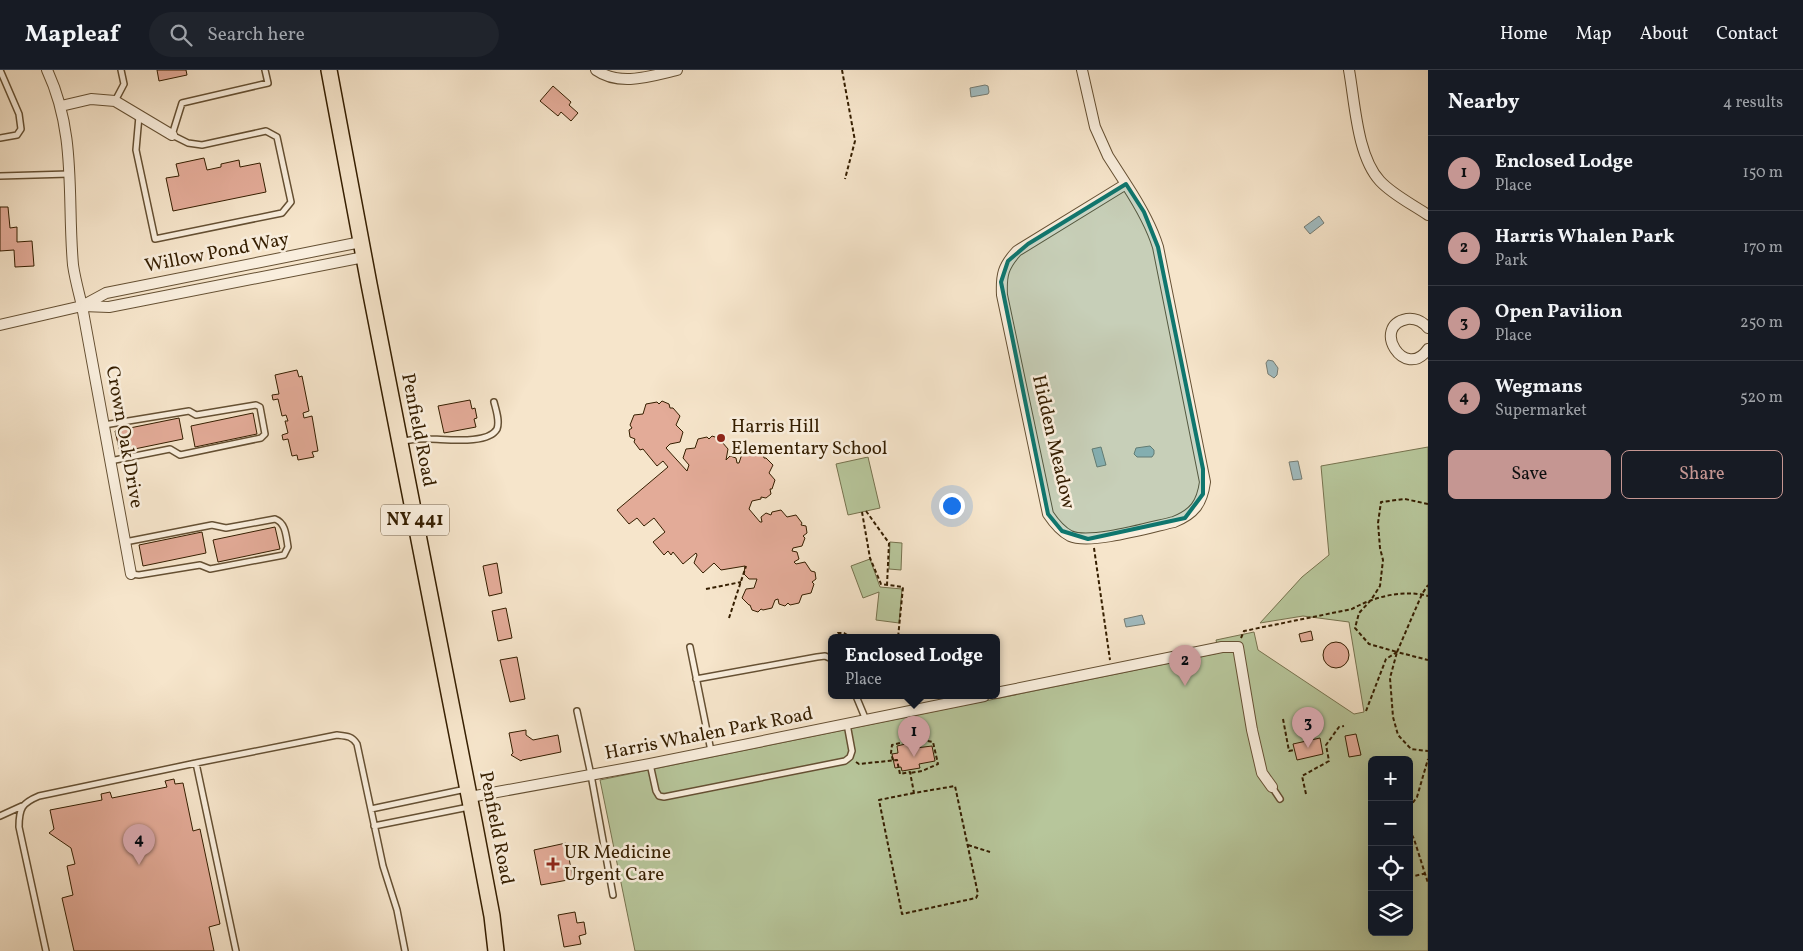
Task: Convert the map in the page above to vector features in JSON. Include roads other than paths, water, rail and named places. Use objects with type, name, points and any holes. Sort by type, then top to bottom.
[{"type":"main road","name":"Penfield Road","points":[[329,70],[470,797],[492,916],[496,951]]},
{"type":"main road","name":"Penfield Road","points":[[492,916],[502,951]]},
{"type":"street","points":[[47,70],[61,106],[66,133],[70,174],[73,268],[82,306]]},
{"type":"street","points":[[596,70],[613,78],[623,79],[677,70]]},
{"type":"street","name":"Hidden Meadow","points":[[1082,70],[1095,127],[1108,156],[1126,184],[1144,212],[1158,248],[1205,482],[1199,504],[1185,518],[1092,539],[1079,539],[1070,536],[1054,524],[1048,514],[1001,282],[1003,271],[1008,261],[1017,251],[1126,184]]},
{"type":"street","points":[[1349,70],[1361,139],[1373,170],[1386,186],[1428,215]]},
{"type":"street","points":[[61,106],[91,99],[115,101],[172,135]]},
{"type":"street","name":"Willow Pond Way","points":[[0,325],[82,306],[106,293],[361,242]]},
{"type":"street","name":"Willow Pond Way","points":[[82,306],[109,308],[364,258]]},
{"type":"street","name":"Crown Oak Drive","points":[[82,306],[131,574]]},
{"type":"street","points":[[1427,323],[1411,319],[1398,323],[1391,335],[1391,342],[1398,354],[1409,359],[1422,356],[1428,349]]},
{"type":"street","points":[[1000,692],[1222,647],[1238,647],[1252,730],[1262,773],[1272,787]]},
{"type":"street","name":"Harris Whalen Park Road","points":[[470,797],[650,764],[969,699]]},
{"type":"lane","points":[[0,70],[19,114],[21,129],[17,135],[0,138]]},
{"type":"lane","points":[[115,101],[124,84],[121,70]]},
{"type":"lane","points":[[139,115],[136,150],[155,239],[282,213],[291,202],[277,137],[266,131],[202,145],[188,143],[172,135],[182,103],[268,83],[265,70]]},
{"type":"lane","points":[[0,176],[70,174]]},
{"type":"lane","points":[[400,441],[428,438],[462,442],[490,435],[496,431],[498,423],[494,402]]},
{"type":"lane","points":[[104,425],[190,411],[196,415],[256,405],[260,407],[265,434],[261,438],[180,455],[170,449],[110,461]]},
{"type":"lane","points":[[125,542],[212,525],[226,528],[275,519],[284,525],[288,547],[284,555],[210,569],[200,565],[131,574]]},
{"type":"lane","points":[[690,647],[711,752]]},
{"type":"lane","points":[[696,679],[817,657],[828,657]]},
{"type":"lane","points":[[857,699],[866,720]]},
{"type":"lane","points":[[577,711],[592,775],[613,895]]},
{"type":"lane","points":[[650,764],[656,791],[659,796],[664,797],[845,761],[850,758],[852,751],[847,724]]},
{"type":"lane","points":[[46,951],[19,827],[19,814],[29,800],[39,796],[196,762],[337,735],[354,738],[357,744],[383,866],[397,910],[405,951]]},
{"type":"lane","points":[[196,762],[236,951]]},
{"type":"lane","points":[[1272,787],[1280,799]]},
{"type":"lane","points":[[371,809],[470,797]]},
{"type":"lane","points":[[374,826],[470,797]]},
{"type":"lane","points":[[0,816],[23,806]]},
{"type":"water","points":[[988,86],[988,94],[971,97],[970,88]]},
{"type":"water","points":[[1319,216],[1324,223],[1310,234],[1304,227]]},
{"type":"water","points":[[1268,360],[1273,361],[1278,368],[1277,375],[1274,378],[1268,374],[1266,363]]},
{"type":"water","points":[[1150,446],[1154,450],[1152,457],[1137,457],[1134,454],[1136,448]]},
{"type":"water","points":[[1101,447],[1106,465],[1097,467],[1092,449]]},
{"type":"water","points":[[1298,461],[1302,479],[1293,480],[1289,462]]},
{"type":"water","points":[[1142,615],[1145,624],[1126,627],[1124,619]]},
{"type":"place","name":"Harris Hill Elementary School","points":[[721,438]]},
{"type":"place","name":"Harris Whalen Park","points":[[1185,686]]},
{"type":"place","name":"Open Pavilion","points":[[1308,748]]},
{"type":"place","name":"Enclosed Lodge","points":[[914,757]]},
{"type":"place","name":"UR Medicine Urgent Care","points":[[553,864]]},
{"type":"place","name":"Wegmans","points":[[139,865]]}]
